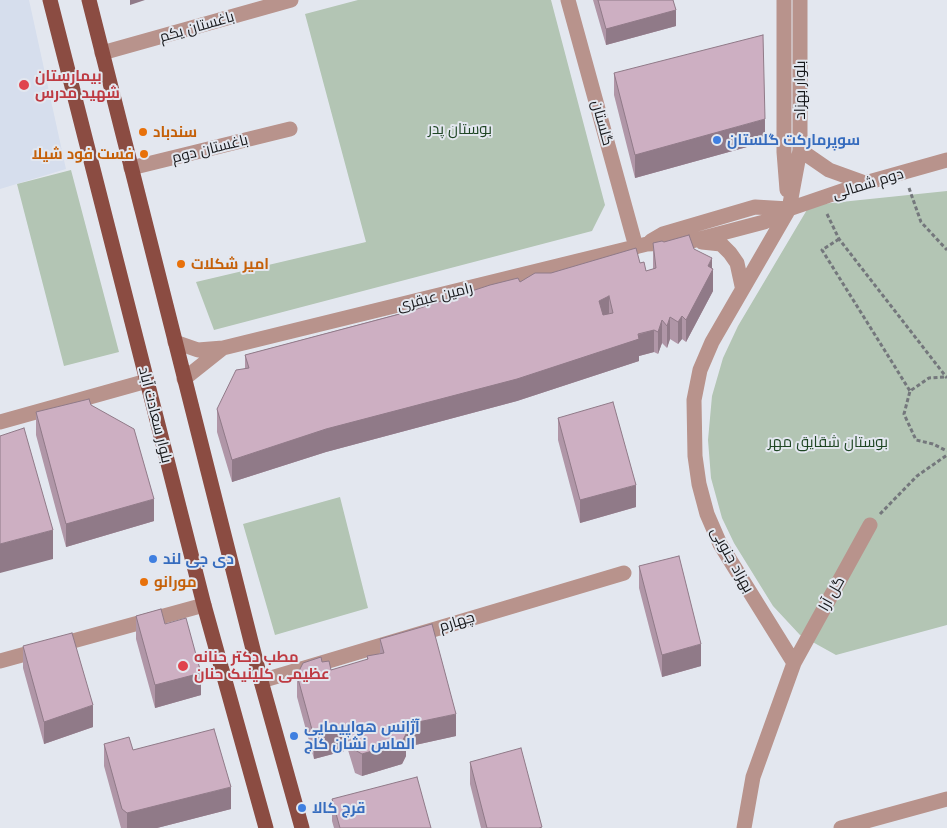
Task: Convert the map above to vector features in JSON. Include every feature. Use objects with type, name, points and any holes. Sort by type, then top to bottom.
[{"type":"main road","name":"بلوار سعادت آباد","points":[[50,0],[204,605],[266,828]]},
{"type":"main road","points":[[89,0],[261,680],[302,828]]},
{"type":"street","name":"باغستان یکم","points":[[102,53],[291,0]]},
{"type":"street","name":"گلستان","points":[[568,0],[641,245]]},
{"type":"street","name":"بلوار بهزاد","points":[[784,0],[784,152],[789,209]]},
{"type":"street","name":"بلوار بهزاد","points":[[789,209],[800,150],[800,0]]},
{"type":"street","name":"باغستان دوم","points":[[131,168],[290,129]]},
{"type":"street","points":[[800,150],[829,170],[865,183]]},
{"type":"street","name":"دوم شمالی","points":[[789,209],[865,183],[947,160]]},
{"type":"street","name":"رامین عبقری","points":[[641,245],[663,234],[756,207],[789,209]]},
{"type":"street","name":"رامین عبقری","points":[[175,342],[198,350],[223,348],[641,245],[688,242],[764,222],[789,209]]},
{"type":"street","name":"بهزاد جنوبی","points":[[789,209],[742,286],[712,342],[700,370],[694,400],[695,456],[701,491],[720,544],[794,663]]},
{"type":"street","points":[[688,242],[710,241],[721,244],[737,262],[742,286]]},
{"type":"street","name":"رامین عبقری","points":[[184,379],[223,348]]},
{"type":"street","points":[[0,422],[147,381]]},
{"type":"street","name":"گل آرا","points":[[794,663],[870,525]]},
{"type":"street","name":"چهارم","points":[[261,680],[624,573]]},
{"type":"street","points":[[0,661],[204,605]]},
{"type":"street","points":[[744,828],[753,778],[794,663]]},
{"type":"street","points":[[841,828],[947,799]]},
{"type":"path","points":[[904,172],[921,222],[947,250]]},
{"type":"path","points":[[819,198],[839,239],[946,378]]},
{"type":"path","points":[[839,239],[822,250],[910,391]]},
{"type":"path","points":[[946,378],[929,378],[910,391],[904,414],[916,440],[933,444],[947,452]]},
{"type":"path","points":[[870,525],[918,476],[947,455]]},
{"type":"shaded area","name":"بیمارستان شهید مدرس","points":[[0,0],[29,0],[66,169],[0,189]]},
{"type":"green space","name":"بوستان پدر","points":[[358,0],[551,0],[605,205],[592,231],[214,330],[196,282],[366,242],[305,14]]},
{"type":"green space","points":[[71,170],[119,352],[64,366],[17,184]]},
{"type":"green space","name":"بوستان شقایق مهر","points":[[947,191],[947,625],[836,655],[800,635],[773,606],[734,543],[722,518],[711,478],[708,440],[712,396],[723,358],[738,326],[808,208],[812,205]]},
{"type":"green space","points":[[340,497],[368,608],[275,635],[243,524]]},
{"type":"building","points":[[598,0],[673,0],[676,10],[606,29]]},
{"type":"building","points":[[763,35],[765,119],[635,155],[614,73]]},
{"type":"building","points":[[689,235],[694,249],[712,258],[708,266],[713,269],[686,320],[682,316],[678,322],[670,317],[667,326],[662,320],[658,332],[654,330],[638,334],[639,339],[517,379],[326,429],[232,460],[217,409],[236,370],[249,368],[245,355],[411,311],[490,285],[518,278],[520,282],[535,273],[551,273],[636,248],[640,263],[644,262],[646,271],[656,268],[653,243]],"holes":[[[609,296],[613,313],[603,315],[599,301]]]},
{"type":"building","points":[[89,399],[91,405],[134,429],[154,499],[66,524],[36,412]]},
{"type":"building","points":[[613,402],[636,485],[580,500],[558,418]]},
{"type":"building","points":[[24,428],[53,530],[0,544],[0,436]]},
{"type":"building","points":[[679,556],[701,644],[662,655],[639,566]]},
{"type":"building","points":[[161,609],[165,624],[186,618],[201,673],[155,685],[136,616]]},
{"type":"building","points":[[432,624],[456,714],[404,725],[406,734],[402,742],[362,754],[355,750],[348,728],[314,737],[297,675],[303,663],[321,657],[322,662],[329,661],[331,670],[368,659],[367,656],[384,653],[380,639]]},
{"type":"building","points":[[72,633],[93,705],[44,722],[23,646]]},
{"type":"building","points":[[214,729],[231,787],[127,813],[122,809],[104,744],[129,737],[133,750]]},
{"type":"building","points":[[521,748],[542,827],[487,828],[470,762]]},
{"type":"building","points":[[417,777],[431,828],[340,828],[332,799]]},
{"type":"place","name":"بیمارستان شهید مدرس","points":[[24,85]]},
{"type":"place","name":"سندباد","points":[[143,132]]},
{"type":"place","name":"سوپرمارکت گلستان","points":[[717,140]]},
{"type":"place","name":"فست فود شیلا","points":[[144,154]]},
{"type":"place","name":"امیر شکلات","points":[[181,264]]},
{"type":"place","name":"دی جی لند","points":[[153,559]]},
{"type":"place","name":"مورانو","points":[[144,582]]},
{"type":"place","name":"مطب دکتر حنانه عظیمی کلینیک حنان","points":[[183,666]]},
{"type":"place","name":"آژانس هواپیمایی الماس نشان کاج","points":[[294,736]]},
{"type":"place","name":"قرج کالا","points":[[302,808]]}]
